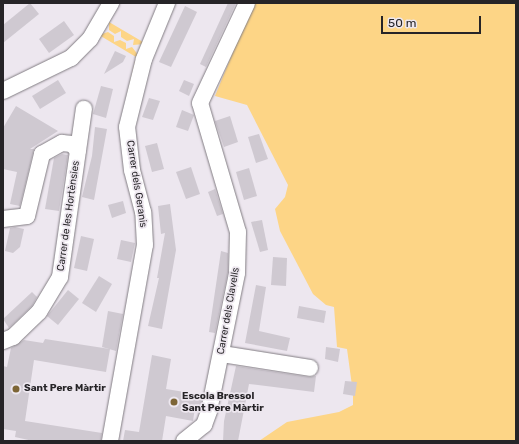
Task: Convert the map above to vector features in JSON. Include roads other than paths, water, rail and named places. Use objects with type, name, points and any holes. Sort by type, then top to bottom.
[{"type":"street","points":[[3,92],[71,58],[90,39],[111,3]]},
{"type":"street","name":"Carrer dels Geranis","points":[[110,441],[145,244],[143,212],[132,170],[128,127],[144,58],[167,3]]},
{"type":"street","name":"Carrer dels Clavells","points":[[184,441],[204,425],[222,354],[237,273],[238,232],[200,102],[248,3]]},
{"type":"street","points":[[78,151],[84,109]]},
{"type":"street","name":"Carrer de les Hortènsies","points":[[3,219],[27,216],[42,154],[62,143],[72,144],[78,151],[59,281],[39,312],[13,338],[3,341]]},
{"type":"street","points":[[222,354],[310,368]]},
{"type":"place","name":"Sant Pere Màrtir","points":[[16,389]]},
{"type":"place","name":"Escola Bressol Sant Pere Màrtir","points":[[174,402]]}]
